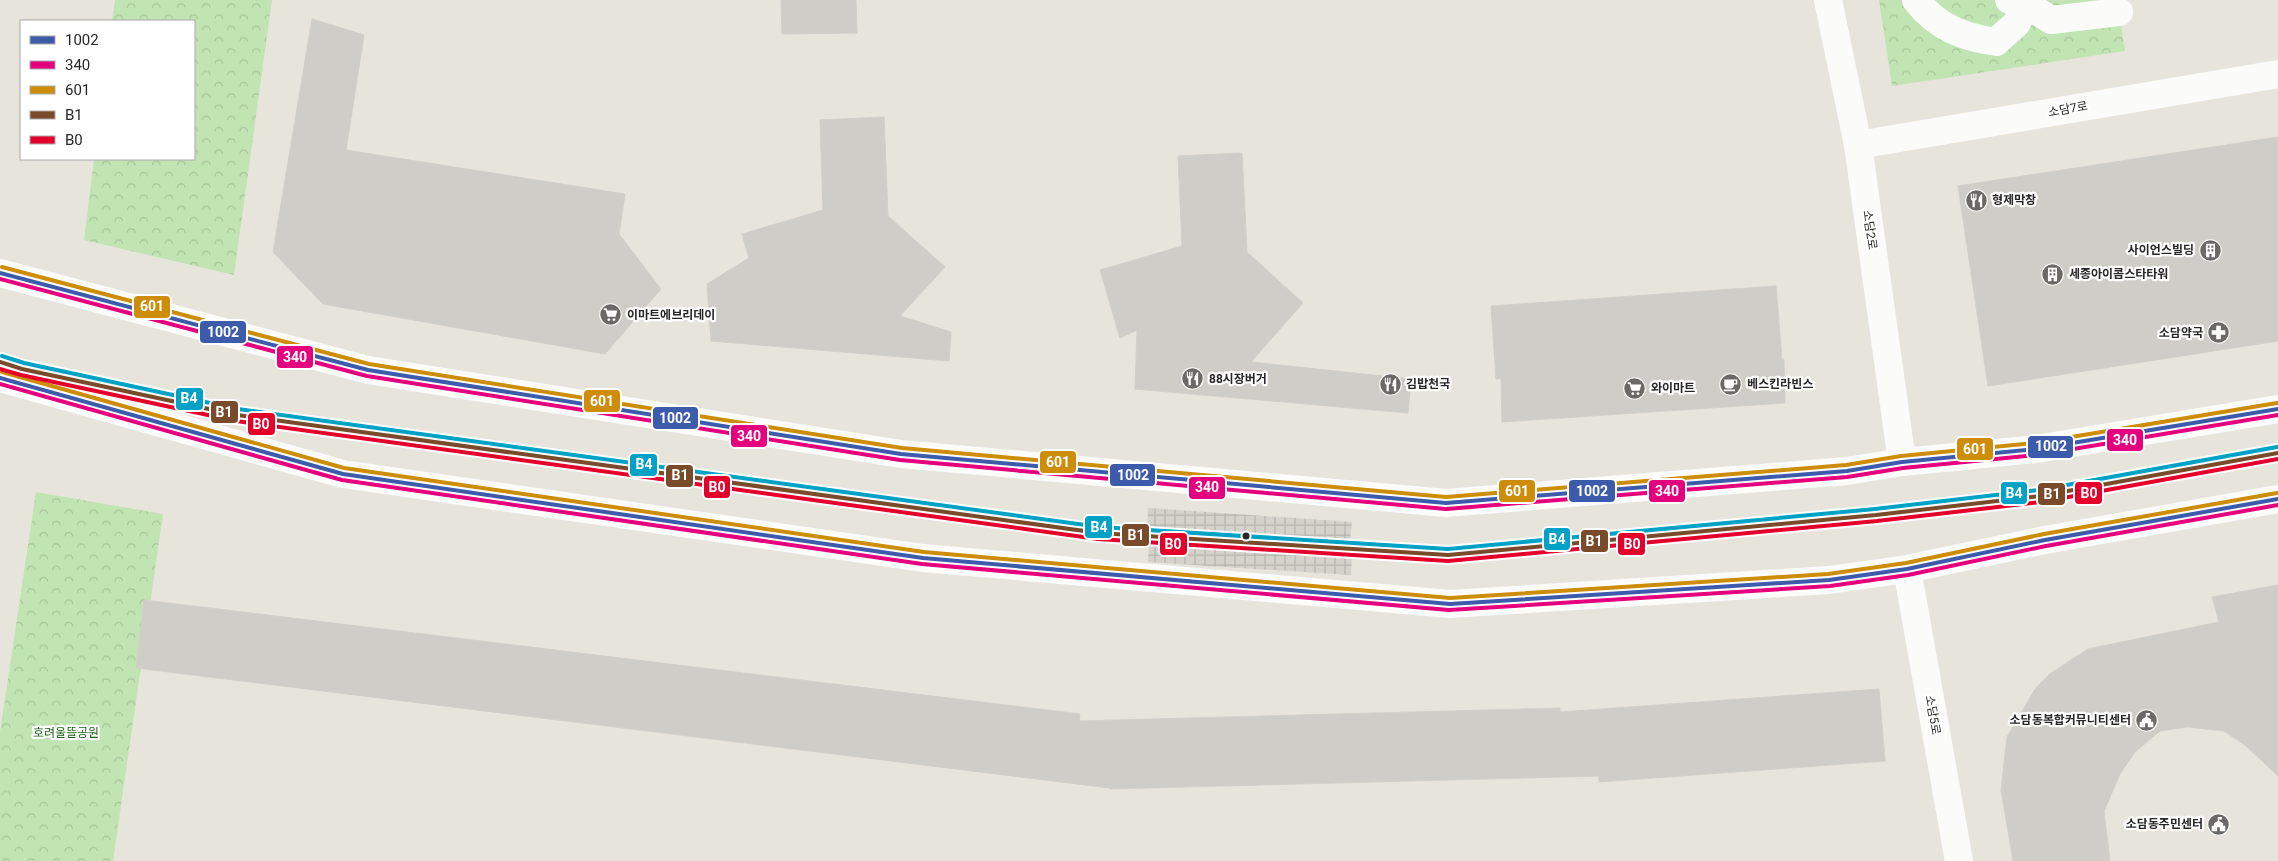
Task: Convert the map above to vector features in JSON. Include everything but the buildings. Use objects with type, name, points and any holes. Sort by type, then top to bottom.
[{"type":"street","name":"소담2로","points":[[1828,0],[1858,144],[1902,462]]},
{"type":"street","points":[[1916,0],[1943,26],[1967,37],[1996,42],[2017,23],[2021,1],[2051,20],[2119,12]]},
{"type":"street","name":"소담7로","points":[[1858,144],[2278,74]]},
{"type":"street","points":[[0,274],[368,370],[901,454],[1446,502],[1847,471],[1902,462],[2036,449],[2278,409]]},
{"type":"street","points":[[0,378],[343,474],[923,558],[1450,604],[1829,580],[1907,569],[2045,540],[2278,499]]},
{"type":"street","name":"소담5로","points":[[1907,569],[1959,861]]},
{"type":"green space","points":[[115,0],[272,0],[234,275],[84,240],[94,160],[195,160],[195,20],[112,20]]},
{"type":"green space","points":[[1879,0],[2117,0],[2125,51],[1892,86]]},
{"type":"green space","name":"호려울뜰공원","points":[[36,492],[163,514],[113,861],[0,861],[0,732]]},
{"type":"shaded area","points":[[1148,508],[1352,522],[1350,541],[1147,527]]},
{"type":"shaded area","points":[[1149,543],[1352,556],[1351,575],[1148,562]]},
{"type":"transit line","name":"601","points":[[2,267],[369,364],[902,448],[1446,497],[1846,465],[1901,456],[2035,443],[2277,403]]},
{"type":"transit line","name":"1002","points":[[0,273],[368,370],[901,454],[1446,503],[1847,471],[1902,462],[2036,449],[2278,409]]},
{"type":"transit line","name":"340","points":[[0,279],[367,376],[900,460],[1446,509],[1847,477],[1903,468],[2037,455],[2278,415]]},
{"type":"transit line","name":"B4","points":[[2,356],[24,363],[238,409],[1100,527],[1448,549],[1875,509],[2039,490],[2277,447]]},
{"type":"transit line","name":"B1","points":[[0,362],[22,369],[237,415],[1099,533],[1448,555],[1876,515],[2040,496],[2278,453]]},
{"type":"transit line","name":"B0","points":[[0,369],[236,421],[1098,539],[1448,561],[1877,521],[2041,502],[2278,459]]},
{"type":"transit line","name":"601","points":[[2,372],[344,468],[924,552],[1450,598],[1828,574],[1906,563],[2044,534],[2277,493]]},
{"type":"transit line","name":"1002","points":[[0,378],[343,474],[923,558],[1450,604],[1829,580],[1907,569],[2045,540],[2278,499]]},
{"type":"transit line","name":"340","points":[[0,384],[342,480],[922,564],[1449,610],[1830,586],[1908,575],[2046,546],[2278,505]]},
{"type":"place","name":"형제막창","points":[[1976,200]]},
{"type":"place","name":"사이언스빌딩","points":[[2210,250]]},
{"type":"place","name":"세종아이콤스타타워","points":[[2053,274]]},
{"type":"place","name":"이마트에브리데이","points":[[611,315]]},
{"type":"place","name":"소담약국","points":[[2219,333]]},
{"type":"place","name":"88시장버거","points":[[1193,379]]},
{"type":"place","name":"김밥천국","points":[[1390,384]]},
{"type":"place","name":"베스킨라빈스","points":[[1731,384]]},
{"type":"place","name":"와이마트","points":[[1635,388]]},
{"type":"place","name":"소담동복합커뮤니티센터","points":[[2147,720]]},
{"type":"place","name":"소담동주민센터","points":[[2219,824]]}]
